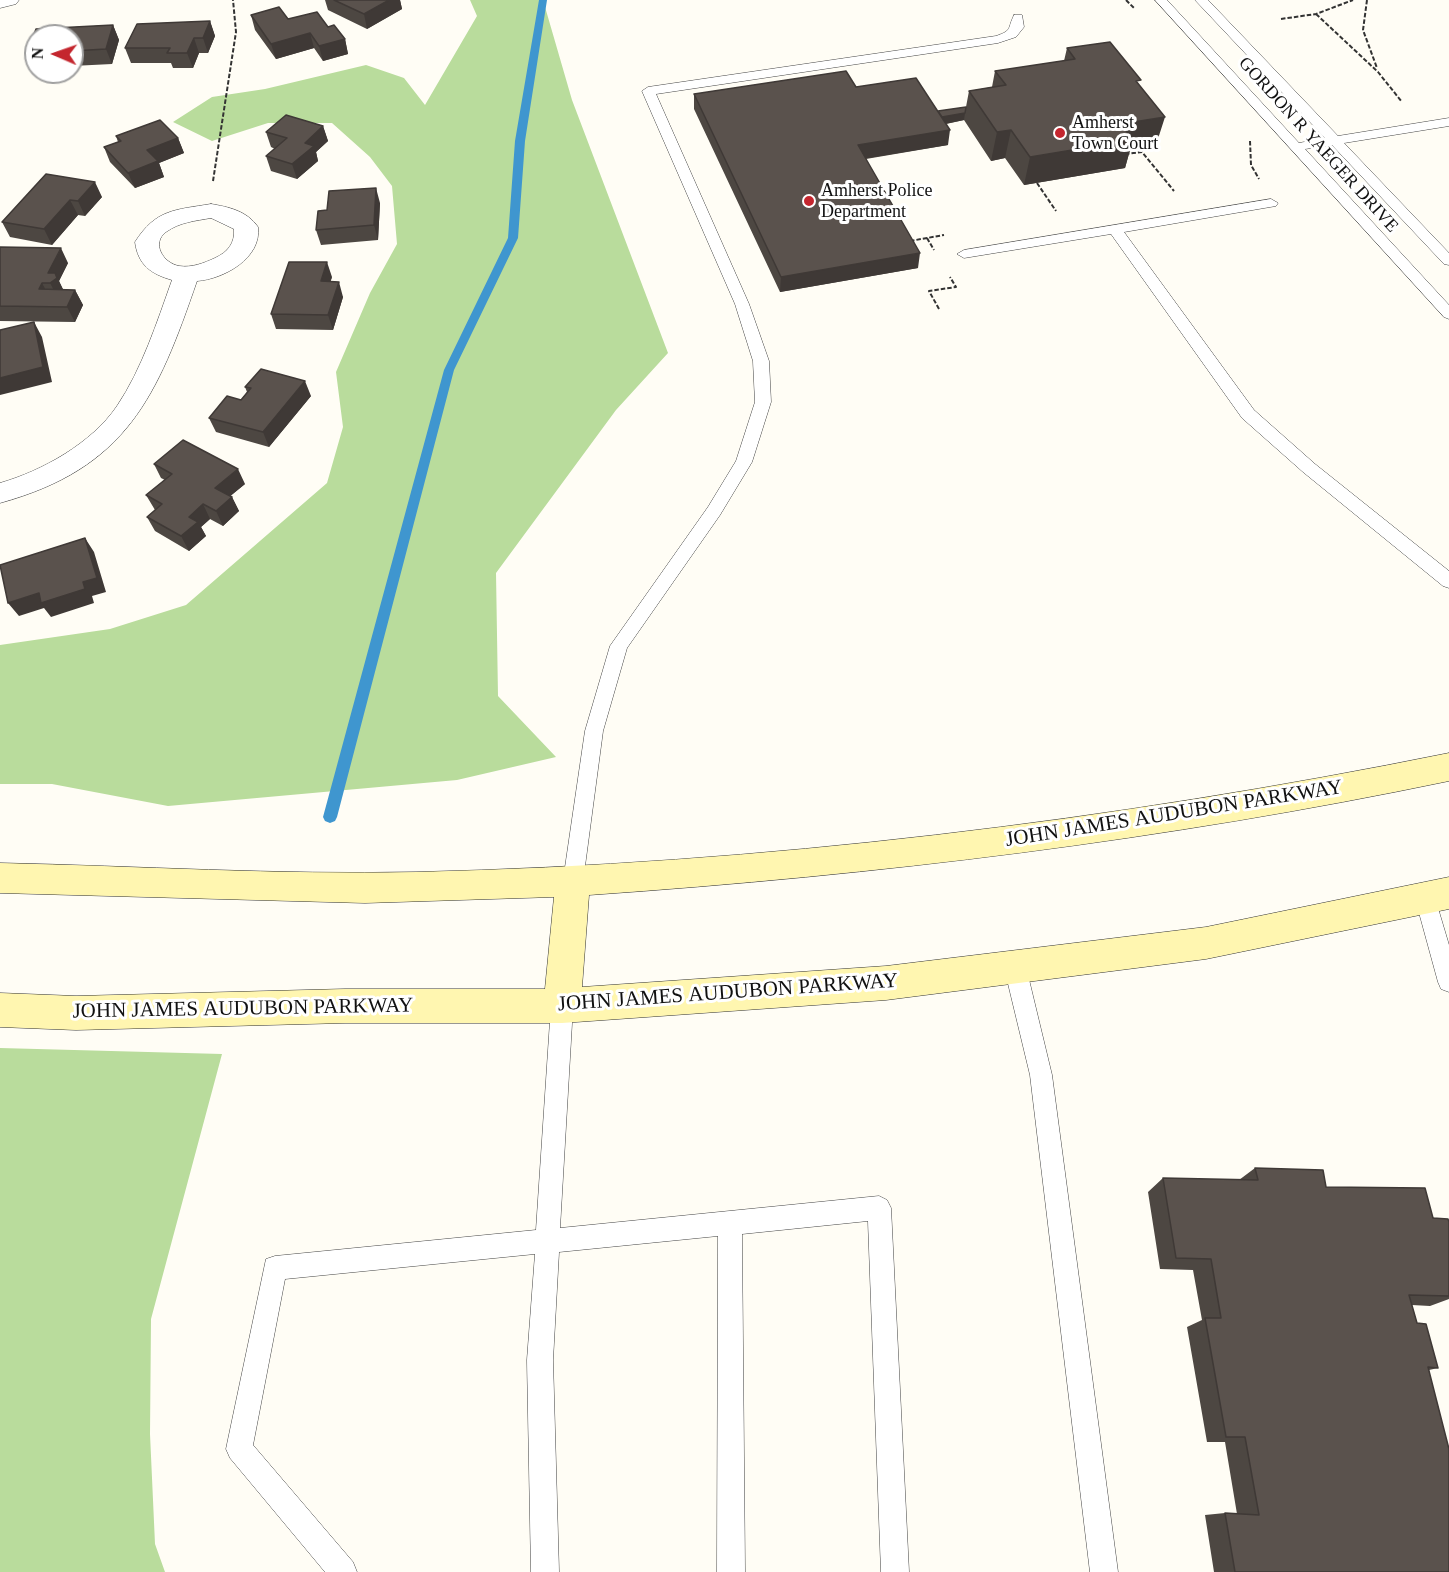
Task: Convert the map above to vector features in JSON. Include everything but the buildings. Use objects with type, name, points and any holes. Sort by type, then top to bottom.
[{"type":"main road","name":"JOHN JAMES AUDUBON PARKWAY","points":[[0,878],[272,888],[415,887],[573,881],[837,861],[1232,807],[1357,787],[1449,767]]},
{"type":"main road","points":[[562,1006],[573,881]]},
{"type":"main road","name":"JOHN JAMES AUDUBON PARKWAY","points":[[0,1010],[76,1012],[345,1006],[562,1006],[886,983],[1206,943],[1437,895]]},
{"type":"street","points":[[0,2],[9,0]]},
{"type":"street","points":[[208,211],[226,213],[238,219],[246,227],[246,241],[235,257],[222,265],[187,273],[158,268],[148,260],[144,251],[146,241],[163,223],[178,216],[208,211]]},
{"type":"street","points":[[0,493],[38,479],[64,465],[106,436],[125,414],[140,387],[187,273]]},
{"type":"lane","name":"GORDON R YAEGER DRIVE","points":[[1161,0],[1449,314]]},
{"type":"lane","name":"GORDON R YAEGER DRIVE","points":[[1201,0],[1449,261]]},
{"type":"lane","points":[[573,881],[594,731],[619,646],[714,511],[744,462],[763,402],[761,361],[742,303],[648,91],[998,39],[1012,34],[1018,27],[1018,18]]},
{"type":"lane","points":[[1296,147],[1449,122]]},
{"type":"lane","points":[[964,254],[1271,203]]},
{"type":"lane","points":[[1115,229],[1248,414],[1309,468],[1449,580]]},
{"type":"lane","points":[[1437,895],[1449,982]]},
{"type":"lane","points":[[1015,967],[1041,1075],[1104,1572]]},
{"type":"lane","points":[[545,1572],[540,1360],[562,1006]]},
{"type":"lane","points":[[343,1572],[239,1449],[275,1268],[879,1208],[895,1572]]},
{"type":"lane","points":[[730,1222],[731,1572]]},
{"type":"path","points":[[208,211],[236,32],[233,0]]},
{"type":"path","points":[[1281,19],[1316,14],[1353,0]]},
{"type":"path","points":[[1366,0],[1363,30],[1368,50],[1378,72]]},
{"type":"path","points":[[1316,14],[1378,72],[1408,109]]},
{"type":"path","points":[[1116,156],[1142,152],[1178,196]]},
{"type":"path","points":[[1036,183],[1060,216]]},
{"type":"path","points":[[927,238],[938,258]]},
{"type":"path","points":[[939,309],[929,291],[956,286],[944,267]]},
{"type":"green space","points":[[470,0],[543,0],[572,100],[668,353],[616,410],[496,573],[498,696],[556,757],[457,780],[168,806],[52,784],[0,784],[0,645],[110,629],[186,605],[327,483],[343,427],[336,372],[370,293],[397,244],[392,186],[370,157],[332,123],[268,123],[212,141],[173,122],[212,97],[265,89],[366,65],[404,78],[425,105],[477,16]]},
{"type":"green space","points":[[0,1048],[222,1054],[151,1319],[150,1434],[155,1544],[165,1572],[0,1572]]},
{"type":"waterway","points":[[330,817],[449,370],[513,238],[520,141],[543,0]]},
{"type":"place","name":"Amherst Town Court","points":[[1060,133]]},
{"type":"place","name":"Amherst Police Department","points":[[809,201]]}]
